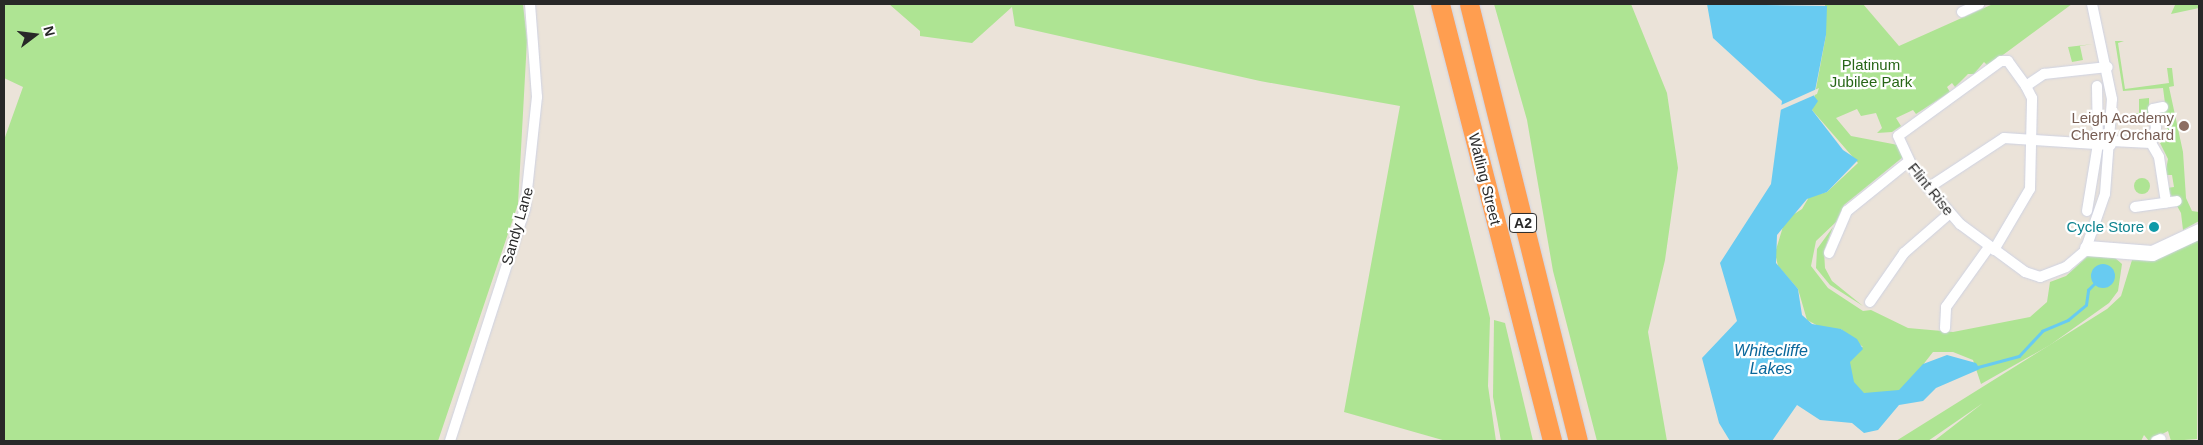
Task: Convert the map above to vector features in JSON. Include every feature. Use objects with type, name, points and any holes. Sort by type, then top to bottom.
[{"type":"highway","name":"Watling Street","points":[[1440,4],[1551,441]]},
{"type":"highway","name":"Watling Street","points":[[1469,4],[1578,441]]},
{"type":"street","name":"Sandy Lane","points":[[450,441],[525,209],[537,97],[530,4]]},
{"type":"street","points":[[1962,12],[1979,4]]},
{"type":"street","points":[[2092,4],[2108,67],[2111,143],[2090,243],[2109,251],[2152,253],[2199,231]]},
{"type":"street","name":"Flint Rise","points":[[2026,86],[2008,61],[2001,62],[1903,130],[1898,136],[1908,162],[1950,213],[1992,249],[2040,277],[2066,267],[2090,243]]},
{"type":"street","points":[[1945,328],[1946,307],[1992,249],[2030,191],[2032,98],[2026,86],[2044,74],[2108,67]]},
{"type":"street","points":[[2087,211],[2098,144],[2096,86]]},
{"type":"street","points":[[2163,107],[2153,109],[2156,128],[2151,143],[2159,157],[2166,202]]},
{"type":"street","points":[[1928,188],[2003,138],[2030,138],[2098,144],[2151,143]]},
{"type":"street","points":[[1828,253],[1847,211],[1908,162]]},
{"type":"street","points":[[2135,206],[2177,201]]},
{"type":"street","points":[[1870,302],[1904,253],[1950,213]]},
{"type":"green space","points":[[4,4],[523,4],[527,40],[518,204],[438,441],[5,441],[4,140],[23,87],[4,78]]},
{"type":"green space","points":[[889,4],[1413,4],[1490,318],[1488,386],[1496,441],[1446,441],[1344,412],[1400,106],[1260,81],[1015,26],[1012,7],[972,43],[920,36],[920,31]]},
{"type":"green space","points":[[1494,4],[1631,4],[1667,93],[1678,168],[1665,260],[1648,332],[1667,441],[1597,441],[1553,271],[1527,120]]},
{"type":"green space","name":"Platinum Jubilee Park","points":[[1825,4],[1863,4],[1899,46],[1993,4],[2072,4],[1988,66],[1984,62],[1974,74],[1968,74],[1955,87],[1952,83],[1947,87],[1950,92],[1916,114],[1913,110],[1896,118],[1901,126],[1892,132],[1877,133],[1882,128],[1876,113],[1861,116],[1857,109],[1836,118],[1851,136],[1898,145],[1903,157],[1844,205],[1836,222],[1816,241],[1811,266],[1828,288],[1863,311],[1871,310],[1908,328],[1953,332],[2030,317],[2047,302],[2050,282],[2066,276],[2090,254],[2114,257],[2122,264],[2118,291],[2109,303],[2050,345],[1981,384],[1973,360],[1953,352],[1933,352],[1875,426],[1798,347],[1863,347],[1841,329],[1824,329],[1807,320],[1798,289],[1778,266],[1775,253],[1785,220],[1802,209],[1809,197],[1827,192],[1858,163],[1812,110],[1826,35]]},
{"type":"green space","points":[[2199,4],[2199,8],[2171,14],[2175,5]]},
{"type":"green space","points":[[2115,41],[2124,41],[2118,43],[2125,89],[2169,83],[2167,68],[2172,68],[2174,86],[2169,87],[2183,152],[2186,198],[2192,211],[2199,212],[2199,221],[2183,230],[2181,213],[2167,188],[2174,187],[2172,175],[2165,175],[2168,159],[2160,143],[2169,136],[2163,133],[2167,129],[2165,114],[2158,113],[2166,111],[2163,88],[2123,91]]},
{"type":"green space","points":[[2093,44],[2080,46],[2083,60],[2072,62],[2068,47]]},
{"type":"green space","points":[[2149,98],[2149,114],[2128,115],[2139,113],[2139,99]]},
{"type":"green space","points":[[2142,178],[2148,180],[2150,186],[2148,192],[2142,194],[2136,192],[2134,186],[2136,180]]},
{"type":"green space","points":[[1833,227],[1824,251],[1825,268],[1832,281],[1863,306],[1830,285],[1816,268],[1817,249]]},
{"type":"green space","points":[[2199,236],[2197,439],[2171,441],[2168,431],[2149,441],[2144,435],[2141,441],[1934,441],[1983,403],[1928,441],[1896,441],[2107,309],[2121,296],[2132,260]]},
{"type":"green space","points":[[1494,320],[1505,323],[1533,441],[1501,441],[1493,397]]},
{"type":"water","name":"Whitecliffe Lakes","points":[[1707,4],[1827,6],[1826,35],[1814,96],[1818,101],[1812,110],[1843,150],[1858,160],[1827,192],[1807,199],[1777,235],[1776,263],[1798,289],[1802,315],[1812,324],[1841,329],[1857,339],[1863,349],[1850,362],[1854,382],[1864,393],[1899,390],[1923,364],[1947,355],[1976,363],[1980,369],[1936,388],[1923,401],[1899,405],[1878,430],[1864,433],[1852,423],[1820,420],[1797,405],[1772,441],[1730,441],[1719,423],[1702,358],[1737,321],[1720,263],[1771,184],[1782,101],[1713,38]]},
{"type":"water","points":[[2098,264],[2108,264],[2115,271],[2115,281],[2108,288],[2098,288],[2091,281],[2091,271]]},
{"type":"pier","points":[[1819,88],[1817,94],[1778,111],[1779,106]]},
{"type":"waterway","points":[[1978,367],[2019,356],[2042,331],[2068,320],[2086,305],[2088,290],[2095,283]]},
{"type":"place","name":"Leigh Academy Cherry Orchard","points":[[2184,126]]},
{"type":"place","name":"Cycle Store","points":[[2154,227]]}]
